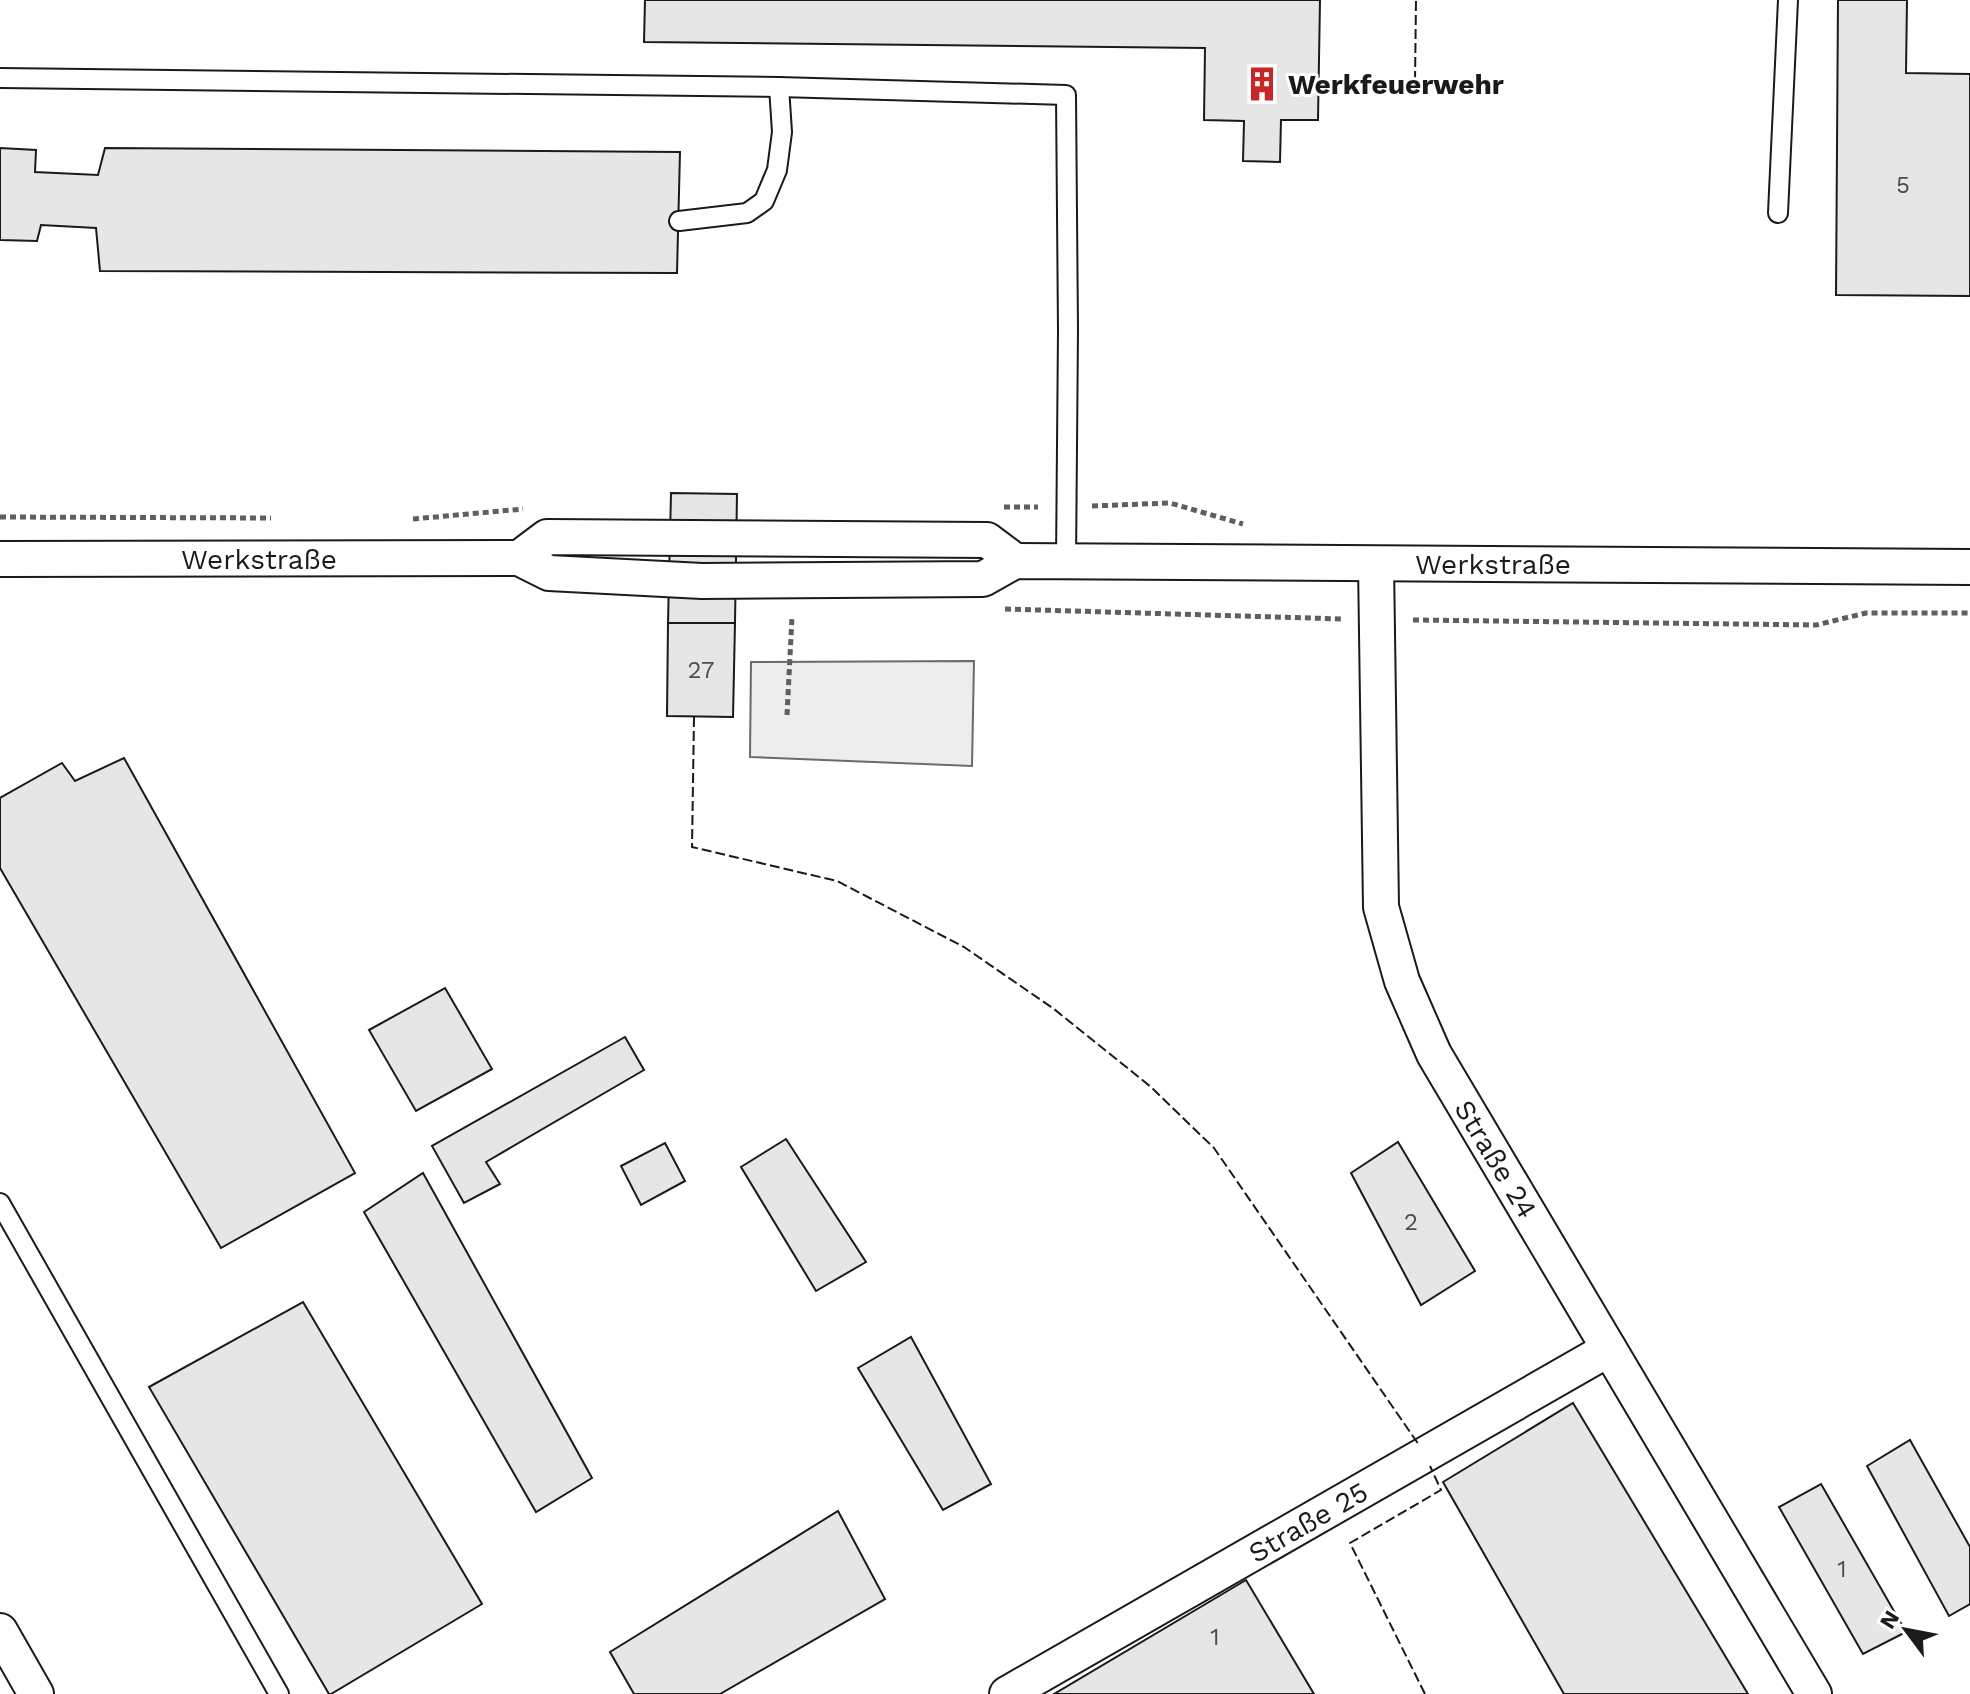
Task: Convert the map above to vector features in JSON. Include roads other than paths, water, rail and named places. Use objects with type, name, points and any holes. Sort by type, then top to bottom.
[{"type":"street","name":"Werkstraße","points":[[0,559],[519,558],[549,573],[702,581],[983,579],[1015,561],[1970,567]]},
{"type":"street","name":"Straße 24","points":[[1376,564],[1381,907],[1402,981],[1434,1054],[1814,1694]]},
{"type":"street","name":"Straße 25","points":[[1007,1694],[1609,1349]]},
{"type":"street","points":[[0,1631],[25,1690]]},
{"type":"lane","points":[[1778,213],[1788,0]]},
{"type":"lane","points":[[0,78],[779,87],[1066,95],[1066,562]]},
{"type":"lane","points":[[679,221],[747,213],[764,201],[777,170],[782,132],[779,87]]},
{"type":"lane","points":[[0,1203],[279,1694]]},
{"type":"place","name":"Werkfeuerwehr","points":[[1262,84]]}]
